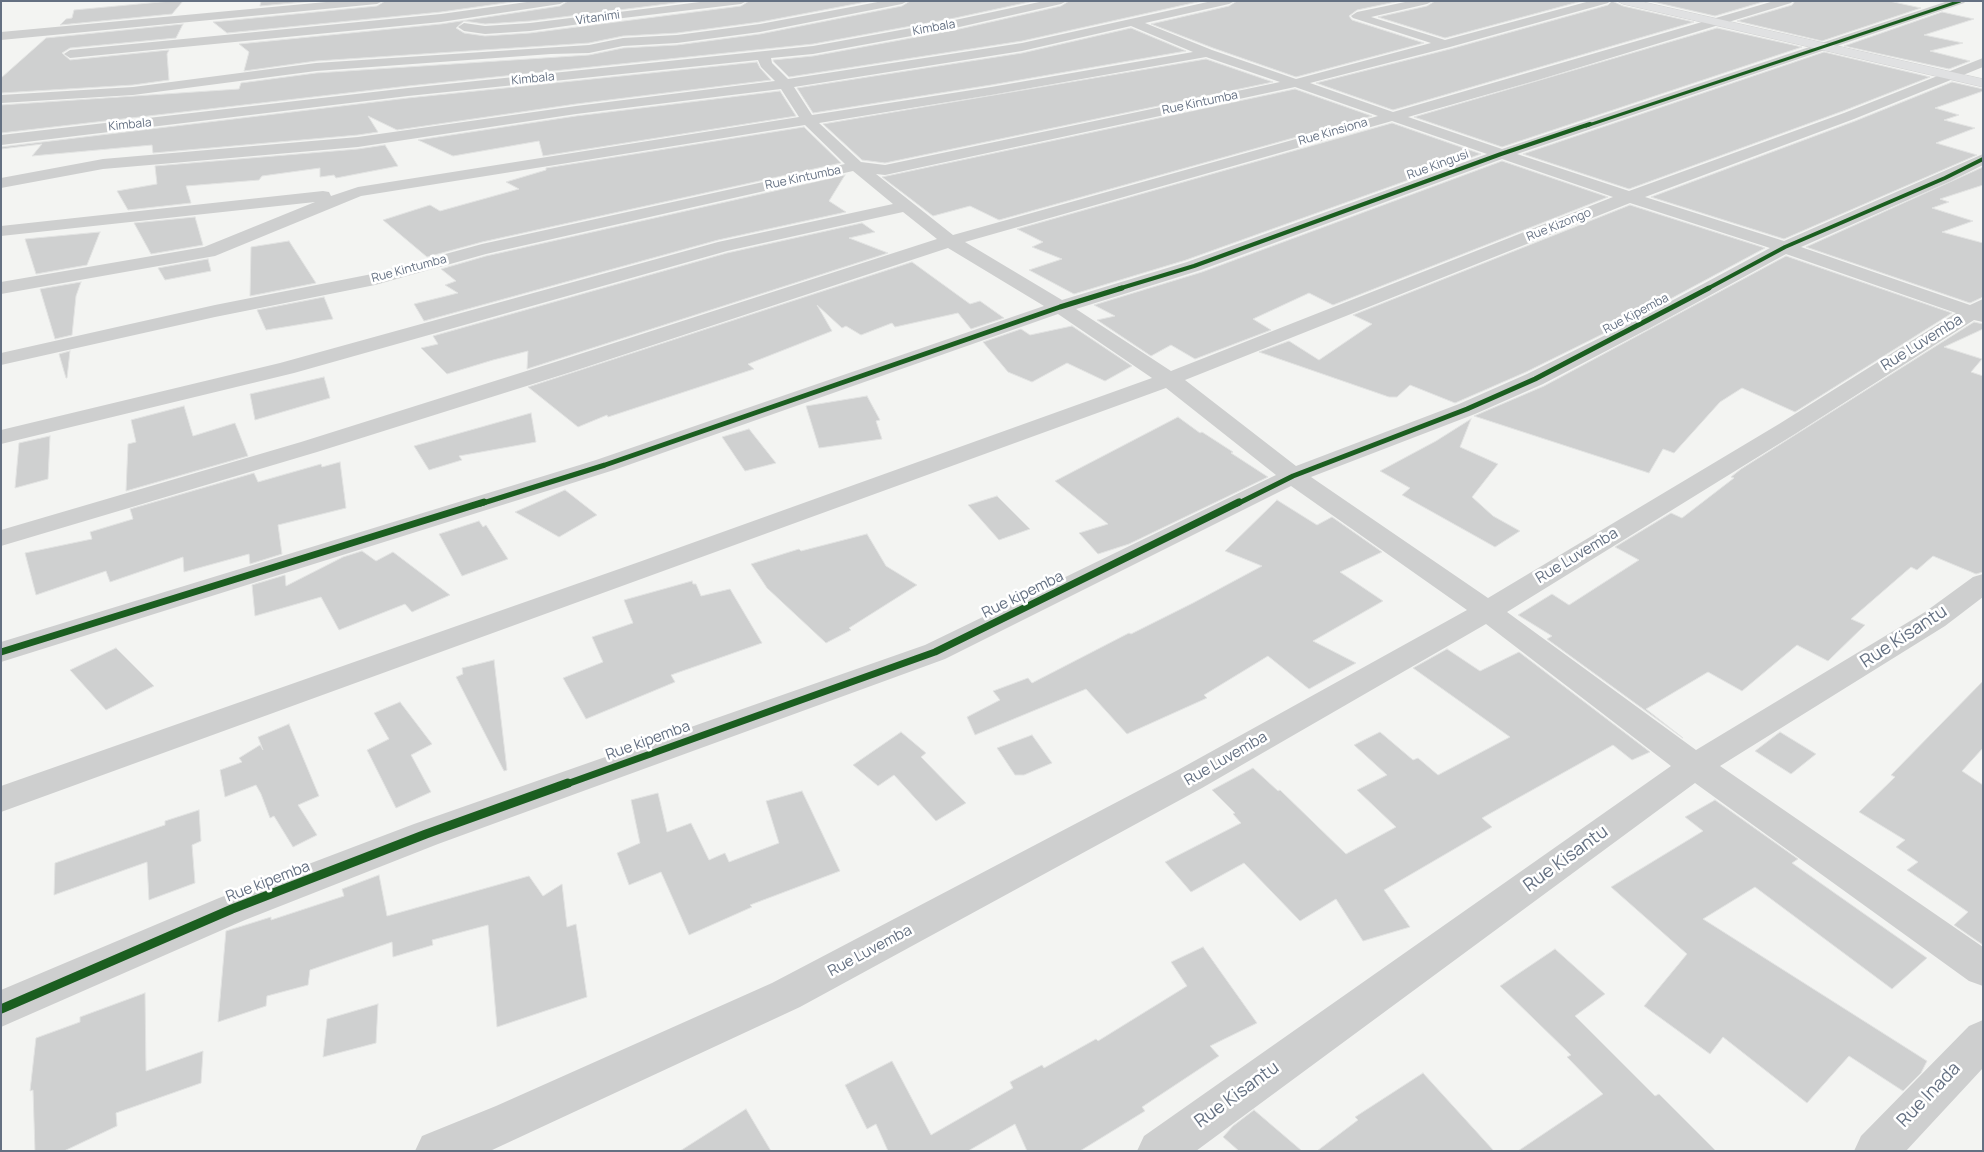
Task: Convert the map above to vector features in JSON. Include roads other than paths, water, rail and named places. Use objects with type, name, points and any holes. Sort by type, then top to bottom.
[{"type":"highway","points":[[1622,1],[1983,83]]},
{"type":"street","points":[[1,36],[377,1]]},
{"type":"street","points":[[70,54],[441,18],[560,1]]},
{"type":"street","points":[[622,1],[623,14],[647,41]]},
{"type":"street","name":"Vitanimi","points":[[441,18],[467,28],[485,30],[530,27],[740,1]]},
{"type":"street","points":[[1,99],[133,91],[316,68],[590,49],[623,42],[760,28],[902,1]]},
{"type":"street","name":"Kimbala","points":[[1,140],[408,92],[763,56],[859,43],[1061,1]]},
{"type":"street","points":[[1,183],[102,164],[358,142],[576,110],[785,84],[1022,47],[1229,1]]},
{"type":"street","points":[[1427,1],[1357,16],[1446,44]]},
{"type":"street","name":"Rue Kintumba","points":[[1,359],[375,279],[482,249],[856,166],[885,170],[1296,83],[1604,1]]},
{"type":"street","name":"Rue Kinsiona","points":[[1,538],[318,444],[573,364],[950,241],[1533,76],[1787,1]]},
{"type":"street","name":"Rue Kingusi","points":[[1,652],[605,465],[1060,307],[1194,266],[1501,154],[1960,1]]},
{"type":"street","points":[[430,6],[428,10],[441,18]]},
{"type":"street","points":[[1132,22],[1207,53],[1501,154],[1979,311]]},
{"type":"street","points":[[1,231],[358,192],[1054,81],[1207,53]]},
{"type":"street","points":[[763,56],[766,64],[785,84],[808,120],[856,166],[950,241],[1060,307],[1169,379],[1293,476],[1487,611],[1695,766],[1983,969]]},
{"type":"street","name":"Rue Kizongo","points":[[1,798],[630,575],[1169,379],[1629,197],[1849,116],[1983,62]]},
{"type":"street","name":"Rue Kipemba","points":[[1293,476],[1467,409],[1535,379],[1785,248],[1945,178],[1983,159]]},
{"type":"street","points":[[1,288],[208,252],[358,192]]},
{"type":"street","points":[[1,437],[286,368],[724,246],[907,206]]},
{"type":"street","name":"Rue Luvemba","points":[[437,1151],[517,1118],[786,995],[1190,779],[1487,611],[1979,311]]},
{"type":"street","name":"Rue kipemba","points":[[1,1010],[232,909],[426,834],[935,652],[1293,476]]},
{"type":"street","name":"Rue Kisantu","points":[[1160,1151],[1695,766],[1935,619],[1983,583]]},
{"type":"street","name":"Rue Inada","points":[[1876,1151],[1983,1039]]}]
